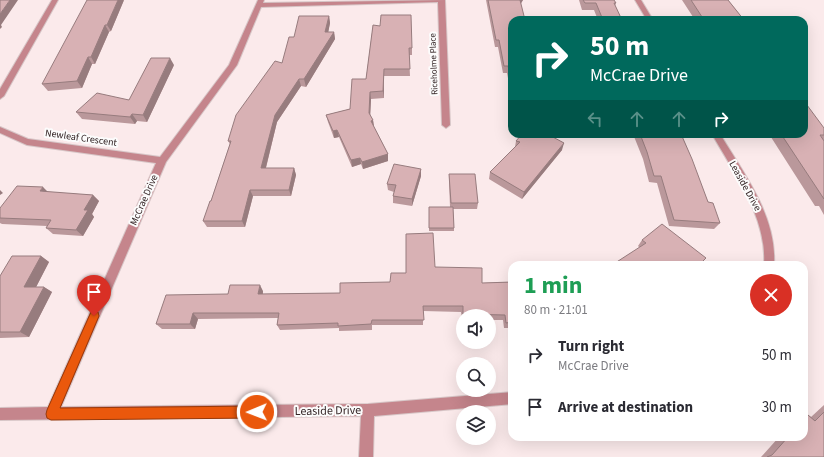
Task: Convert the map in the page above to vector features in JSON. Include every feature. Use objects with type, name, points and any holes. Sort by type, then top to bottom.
[{"type":"street","points":[[0,96],[55,0]]},
{"type":"street","points":[[260,3],[442,0]]},
{"type":"street","name":"Riceholme Place","points":[[442,0],[446,125]]},
{"type":"street","points":[[638,0],[648,16]]},
{"type":"street","name":"McCrae Drive","points":[[51,414],[162,161],[233,65],[260,3]]},
{"type":"street","name":"Newleaf Crescent","points":[[0,130],[27,142],[162,161]]},
{"type":"street","name":"Leaside Drive","points":[[718,138],[760,211],[770,248],[769,261]]},
{"type":"street","name":"Leaside Drive","points":[[0,414],[368,410],[508,398]]},
{"type":"street","points":[[366,457],[368,410]]},
{"type":"building","points":[[0,0],[10,0],[0,14]]},
{"type":"building","points":[[87,0],[118,0],[91,57],[88,57],[77,81],[42,84]]},
{"type":"building","points":[[488,0],[520,0],[524,16],[508,16],[508,66],[504,66],[499,40],[496,40]]},
{"type":"building","points":[[583,0],[614,0],[620,16],[601,16],[596,3],[585,3]]},
{"type":"building","points":[[691,0],[728,0],[741,16],[701,16]]},
{"type":"building","points":[[381,15],[411,15],[412,48],[409,48],[410,69],[384,69],[383,91],[370,92],[369,113],[373,120],[371,121],[388,154],[362,162],[360,158],[351,160],[337,130],[333,131],[326,115],[350,109],[352,79],[366,79],[373,25],[380,26]]},
{"type":"building","points":[[299,16],[329,16],[325,32],[334,32],[304,79],[299,79],[275,115],[261,168],[294,168],[289,190],[250,190],[242,221],[203,221],[231,141],[228,141],[236,115],[275,61],[282,63],[289,37],[294,37]]},
{"type":"building","points":[[151,58],[170,58],[143,115],[132,114],[130,117],[76,112],[97,93],[129,100]]},
{"type":"building","points":[[808,106],[824,128],[824,135],[820,135],[824,141],[824,199],[784,138],[808,138]]},
{"type":"building","points":[[519,138],[555,138],[564,143],[524,192],[490,172],[520,142],[516,141]]},
{"type":"building","points":[[642,138],[683,138],[708,202],[713,203],[720,223],[674,220],[661,176],[654,176]]},
{"type":"building","points":[[394,164],[421,169],[412,199],[393,196],[396,185],[387,184]]},
{"type":"building","points":[[449,174],[475,174],[478,203],[451,203]]},
{"type":"building","points":[[17,186],[43,187],[40,191],[93,195],[84,210],[88,210],[76,230],[46,228],[51,220],[0,218],[0,208]]},
{"type":"building","points":[[429,207],[453,207],[454,228],[429,228]]},
{"type":"building","points":[[662,224],[706,258],[703,261],[618,261],[646,243],[642,240]]},
{"type":"building","points":[[433,233],[435,267],[482,268],[482,283],[508,282],[508,323],[506,323],[505,315],[496,315],[496,309],[463,309],[463,306],[423,306],[424,320],[372,320],[371,324],[338,326],[338,323],[277,325],[279,313],[193,313],[190,324],[156,324],[166,295],[228,294],[230,285],[260,285],[258,294],[340,293],[340,283],[390,282],[391,273],[406,273],[406,234]]},
{"type":"building","points":[[12,256],[41,256],[24,287],[44,287],[20,332],[0,332],[0,276]]},
{"type":"building","points":[[824,412],[824,457],[767,457],[772,455],[784,441],[808,441],[808,415],[815,421]]},
{"type":"route","points":[[94,316],[51,414],[257,412]]}]
